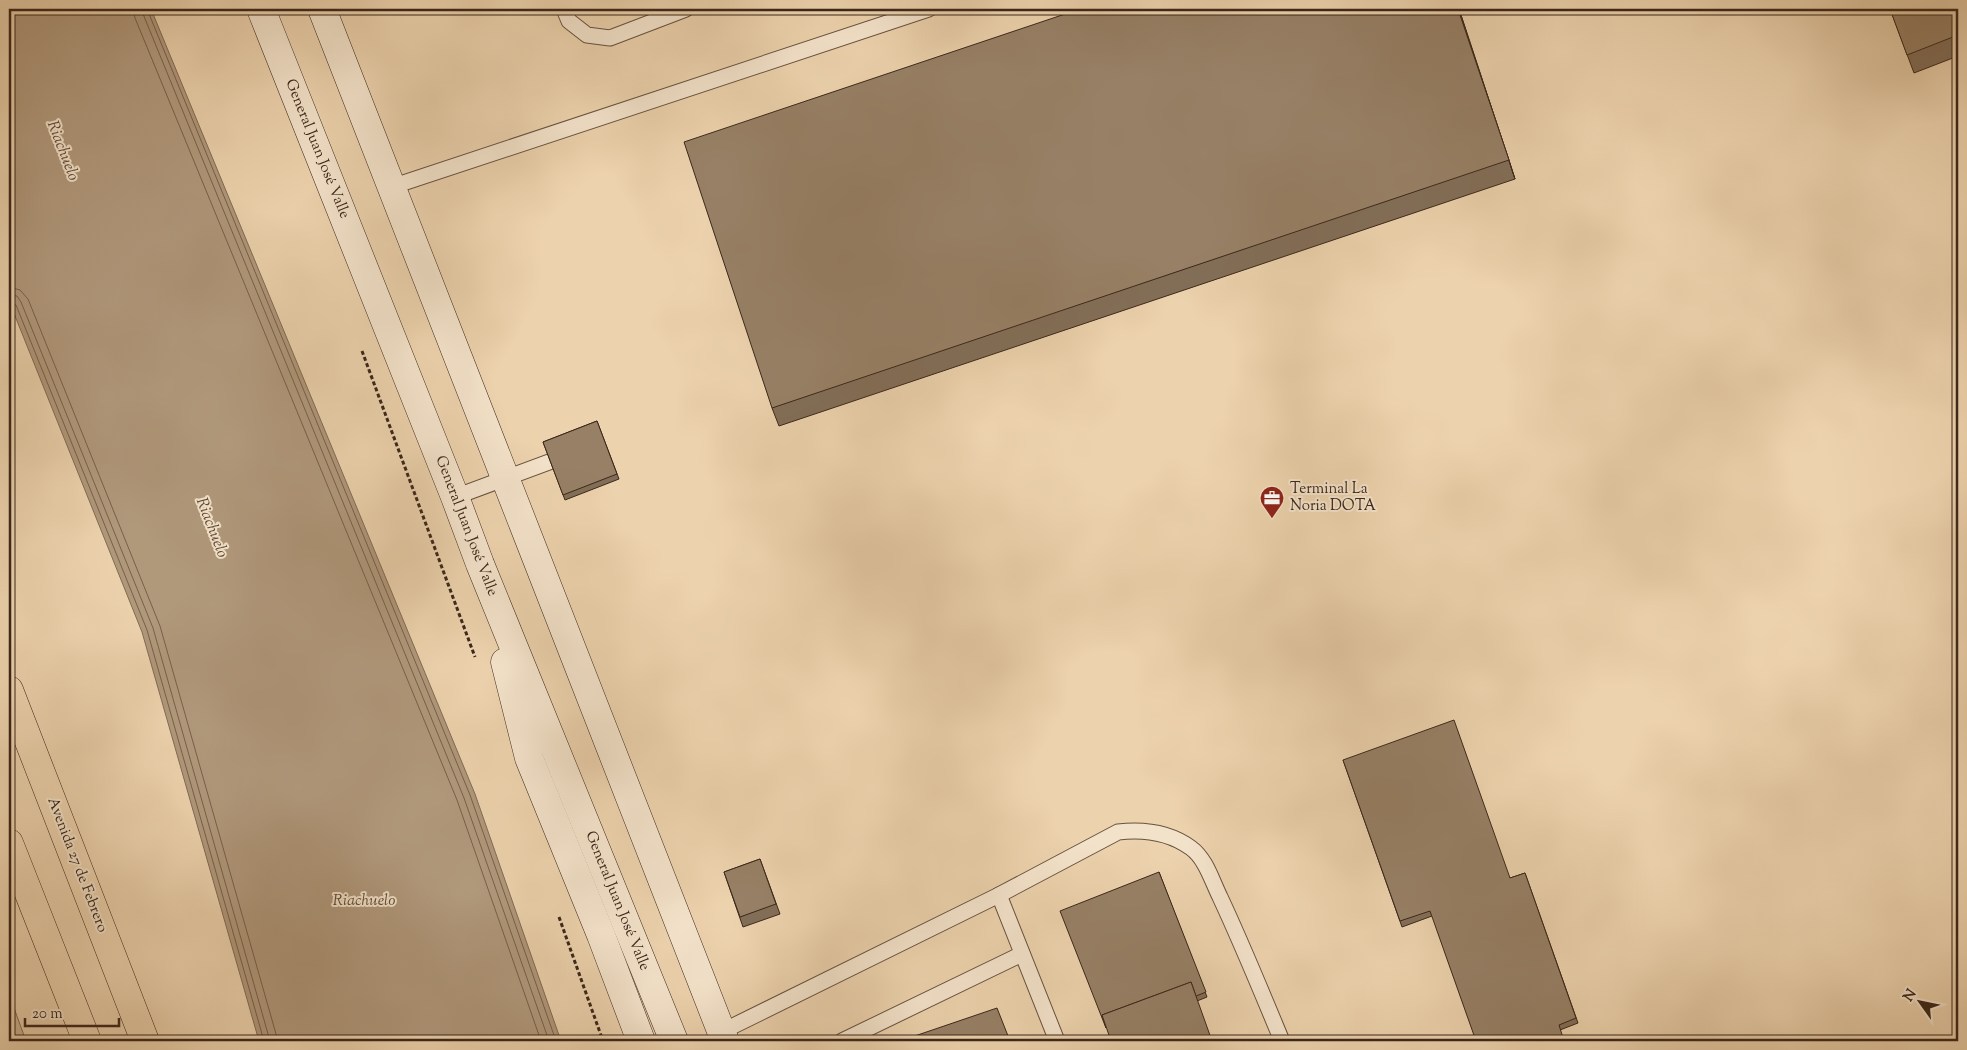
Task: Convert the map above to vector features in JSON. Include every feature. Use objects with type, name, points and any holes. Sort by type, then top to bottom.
[{"type":"main road","name":"General Juan José Valle","points":[[261,9],[480,564],[674,1041]]},
{"type":"main road","points":[[322,9],[505,479],[719,1038]]},
{"type":"main road","points":[[480,564],[529,758],[601,935],[641,1041]]},
{"type":"main road","name":"Avenida 27 de Febrero","points":[[9,690],[145,1041]]},
{"type":"main road","points":[[9,844],[87,1041]]},
{"type":"lane","points":[[564,9],[569,21],[587,35],[610,38],[686,9]]},
{"type":"lane","points":[[391,187],[929,9]]},
{"type":"lane","points":[[455,497],[587,449]]},
{"type":"lane","points":[[719,1038],[1118,832],[1140,829],[1160,833],[1191,848],[1203,862],[1246,952],[1282,1041]]},
{"type":"lane","points":[[999,895],[1057,1041]]},
{"type":"lane","points":[[842,1041],[1022,954]]},
{"type":"path","points":[[360,344],[478,666]]},
{"type":"path","points":[[558,914],[603,1041]]},
{"type":"shaded area","points":[[9,994],[26,1041],[9,1041]]},
{"type":"water","name":"Riachuelo","points":[[9,9],[151,9],[475,794],[561,1041],[259,1041],[142,632],[9,301]]},
{"type":"building","points":[[1080,9],[1458,9],[1509,160],[772,408],[684,142]]},
{"type":"building","points":[[1890,9],[1958,9],[1958,35],[1907,55]]},
{"type":"building","points":[[597,421],[617,474],[563,495],[543,442]]},
{"type":"building","points":[[1454,720],[1510,878],[1525,873],[1576,1018],[1559,1025],[1564,1041],[1476,1041],[1430,911],[1400,921],[1343,760]]},
{"type":"building","points":[[760,859],[776,904],[740,917],[724,872]]},
{"type":"building","points":[[1159,872],[1206,992],[1196,996],[1191,982],[1102,1015],[1106,1028],[1060,911]]},
{"type":"building","points":[[1191,982],[1212,1041],[1111,1041],[1102,1015]]},
{"type":"building","points":[[997,1008],[1010,1041],[900,1041]]},
{"type":"place","name":"Terminal La Noria DOTA","points":[[1272,519]]}]
